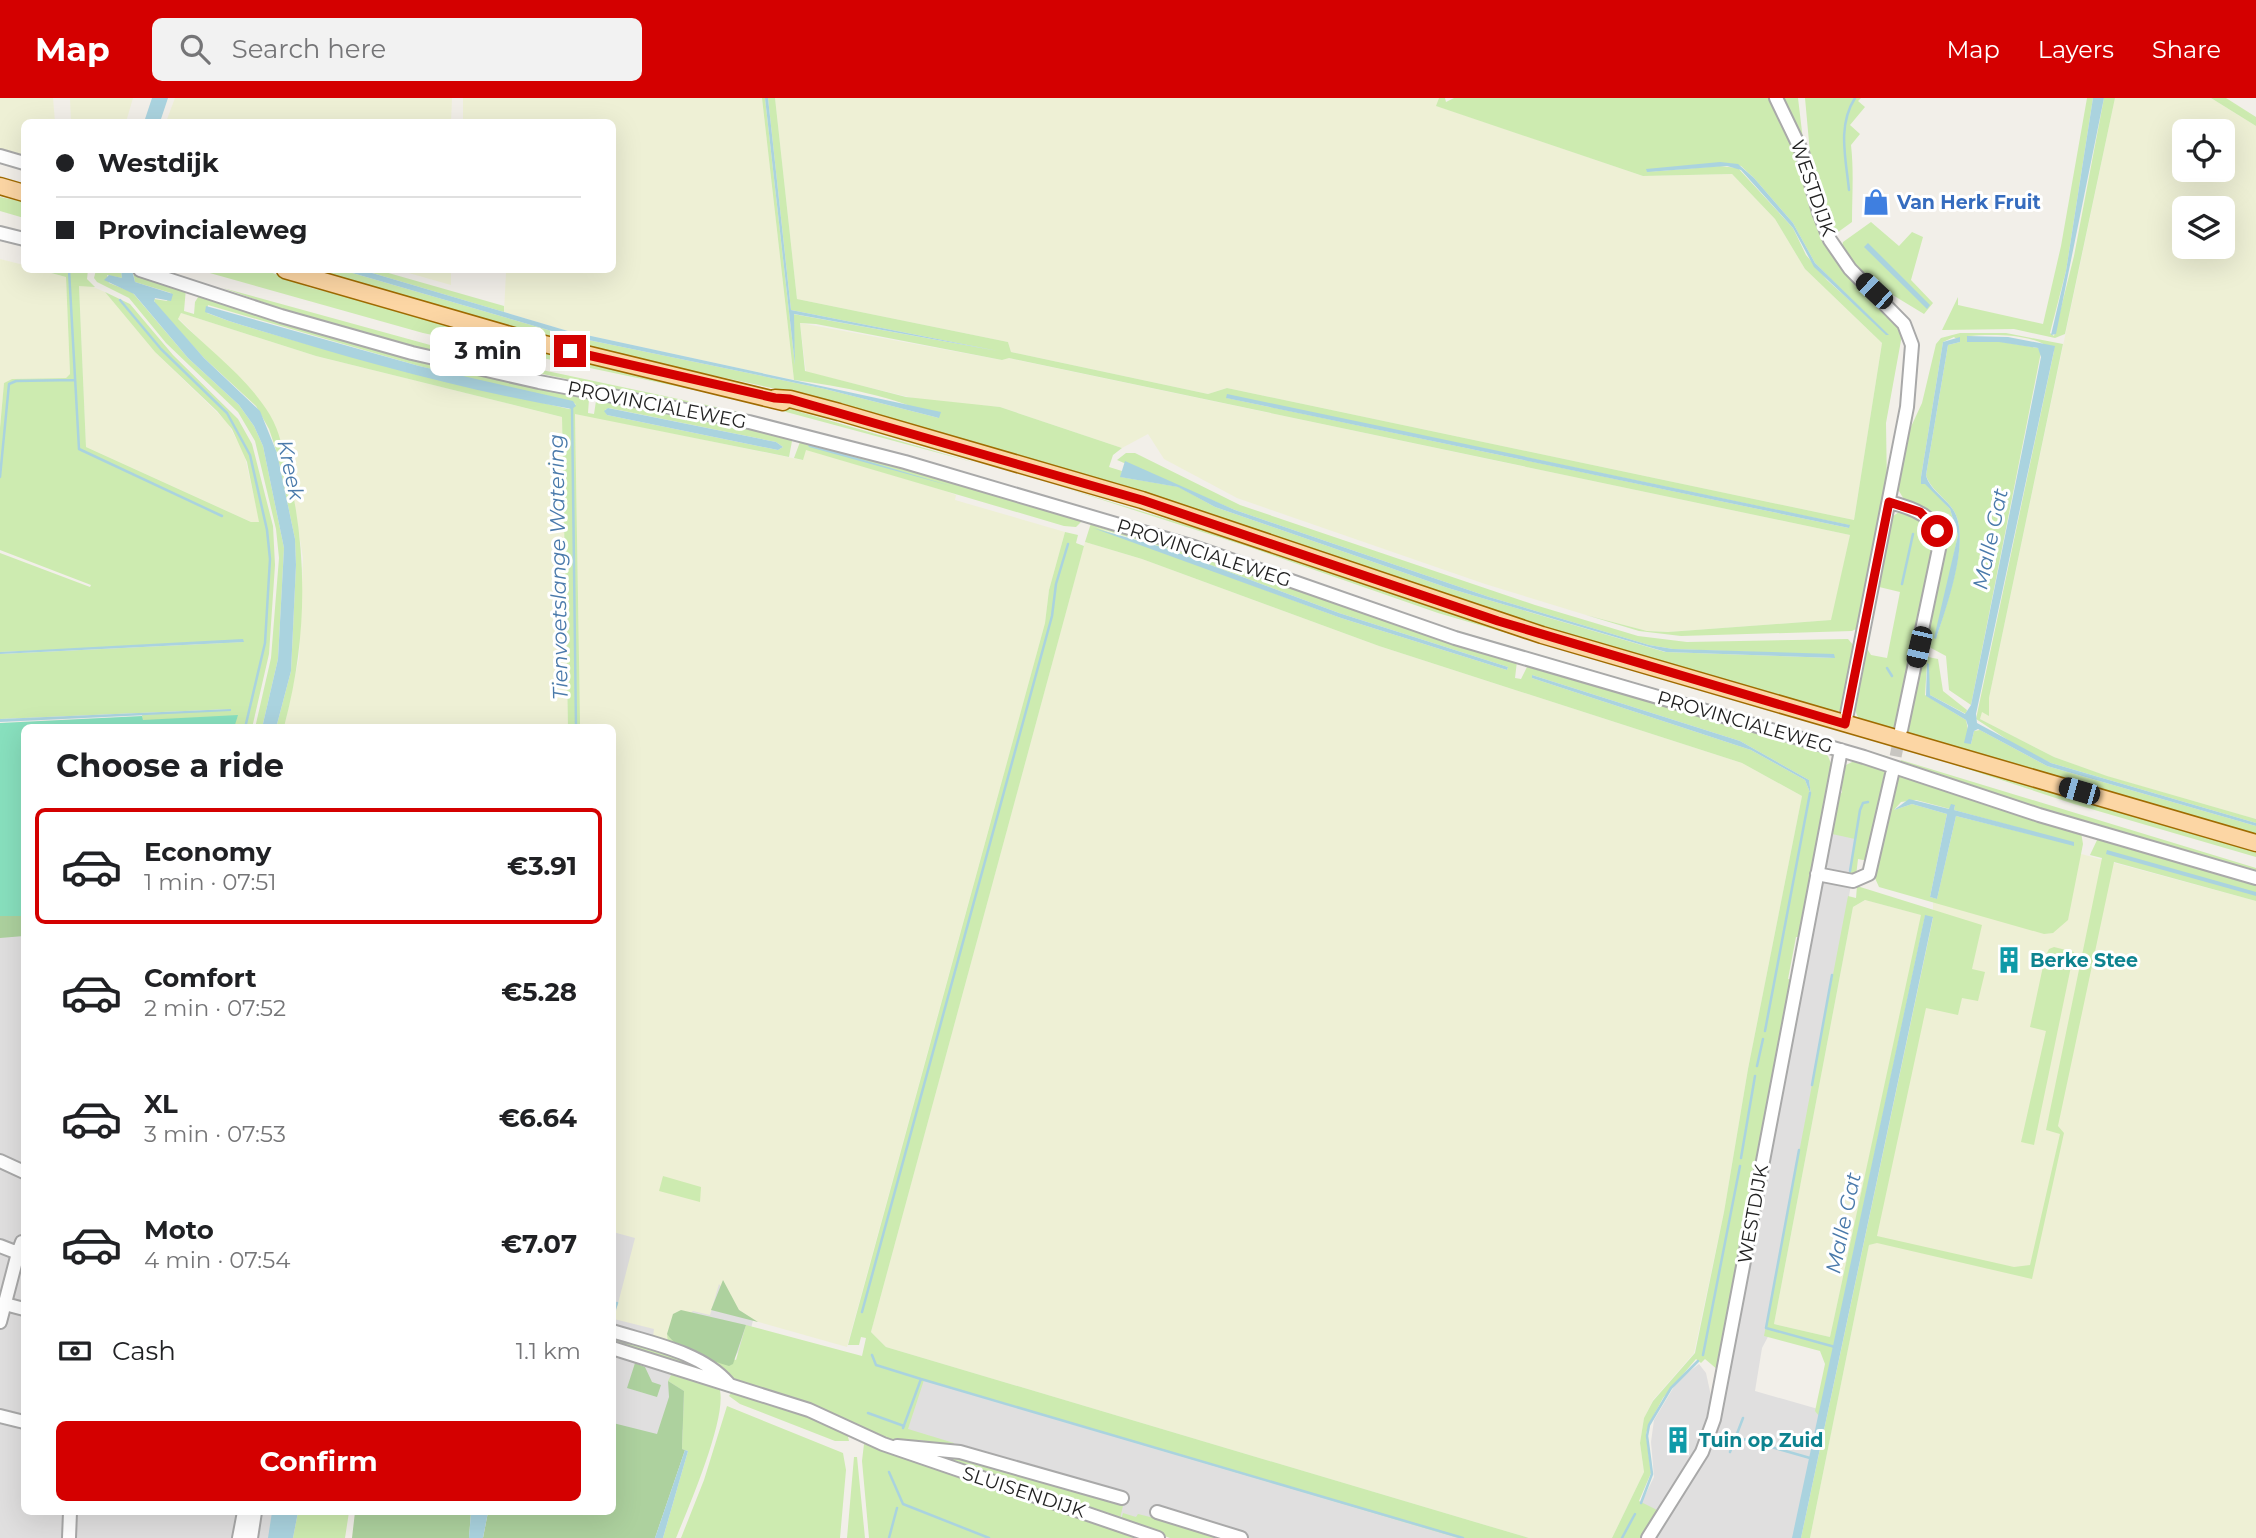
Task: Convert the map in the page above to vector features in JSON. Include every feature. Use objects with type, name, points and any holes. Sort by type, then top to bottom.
[{"type":"main road","points":[[1,187],[21,192]]},
{"type":"main road","name":"PROVINCIALEWEG","points":[[295,273],[524,339],[775,398],[1139,506],[1182,515],[1542,635],[2256,843]]},
{"type":"street","name":"WESTDIJK","points":[[1776,98],[1802,152],[1830,240],[1850,269],[1890,308],[1911,336],[1911,380],[1845,724]]},
{"type":"street","points":[[0,156],[21,162]]},
{"type":"street","points":[[0,233],[21,238]]},
{"type":"street","name":"PROVINCIALEWEG","points":[[150,273],[281,316],[435,358],[741,421],[905,462],[1194,547],[1465,641],[1841,750],[2079,827],[2256,878]]},
{"type":"street","points":[[1889,502],[1926,516],[1937,531],[1940,544],[1901,730]]},
{"type":"street","name":"WESTDIJK","points":[[1648,1538],[1702,1451],[1714,1419],[1841,750]]},
{"type":"street","points":[[1817,874],[1853,881],[1869,874],[1892,774]]},
{"type":"street","points":[[0,1161],[21,1171]]},
{"type":"street","points":[[0,1246],[21,1248],[0,1322]]},
{"type":"street","points":[[5,1304],[21,1308]]},
{"type":"street","points":[[616,1332],[661,1343],[714,1369],[729,1384]]},
{"type":"street","name":"SLUISENDIJK","points":[[616,1349],[817,1413],[890,1447],[1158,1538]]},
{"type":"street","points":[[0,1416],[21,1421]]},
{"type":"street","name":"SLUISENDIJK","points":[[890,1447],[917,1446],[952,1450],[1122,1498]]},
{"type":"street","points":[[1157,1512],[1241,1538]]},
{"type":"street","points":[[68,1538],[70,1515]]},
{"type":"street","points":[[239,1538],[243,1515]]},
{"type":"street","points":[[251,1538],[255,1515]]},
{"type":"shaded area","points":[[1833,820],[1861,829],[1771,1331],[1762,1348],[1755,1391],[1825,1411],[1797,1538],[1624,1538],[1654,1477],[1651,1442],[1654,1420],[1678,1380],[1699,1364],[1706,1373],[1713,1405]]},
{"type":"shaded area","points":[[21,911],[21,1515],[281,1515],[279,1538],[0,1538],[0,912]]},
{"type":"shaded area","points":[[656,1183],[754,1316],[749,1337],[672,1444],[616,1435],[616,1226]]},
{"type":"shaded area","points":[[920,1377],[1468,1538],[1171,1538],[902,1446]]},
{"type":"green space","points":[[0,98],[53,98],[55,119],[21,119],[21,158],[0,152]]},
{"type":"green space","points":[[70,98],[133,98],[127,119],[71,119]]},
{"type":"green space","points":[[175,98],[452,98],[451,119],[167,119]]},
{"type":"green space","points":[[463,98],[762,98],[794,380],[568,331],[504,312],[506,273],[616,273],[616,119],[463,119]]},
{"type":"green space","points":[[762,98],[765,98],[795,365],[793,314],[998,351],[791,310],[768,98],[775,98],[797,299],[1008,342],[1011,352],[1208,394],[1227,388],[1854,520],[1882,343],[1805,269],[1775,219],[1732,174],[1643,176],[1436,106],[1439,98],[1445,98],[1446,102],[1454,98],[1772,98],[1793,138],[1820,224],[1894,317],[1902,335],[1886,423],[1887,489],[1858,628],[1852,631],[1681,636],[1639,631],[1586,615],[1647,631],[1668,632],[1831,620],[1850,535],[1009,358],[1002,360],[800,323],[805,371],[906,397],[1000,407],[1122,448],[1113,455],[1109,467],[1122,471],[1121,477],[1179,487],[1215,507],[1448,588],[1665,652],[1834,658],[1834,655],[1673,649],[1649,645],[1489,597],[1235,510],[1117,460],[1126,453],[1135,453],[1240,505],[1535,605],[1638,636],[1687,642],[1848,639],[1855,647],[1843,709],[1833,713],[1598,647],[891,423],[842,403],[585,348],[315,273],[352,273],[569,336],[825,389],[939,418],[868,393],[794,380]],"holes":[[[1727,163],[1741,166],[1793,223],[1815,263],[1888,335],[1827,280],[1806,255],[1793,228],[1738,168],[1720,166],[1647,172]],[[1227,395],[1849,525],[1849,528],[1227,398]]]},
{"type":"green space","points":[[775,98],[1439,98],[1437,106],[1643,176],[1732,174],[1775,219],[1805,269],[1882,343],[1854,520],[1227,388],[1208,394],[1011,352],[1008,342],[797,299]]},
{"type":"green space","points":[[1780,98],[1798,98],[1803,140],[1802,140]]},
{"type":"green space","points":[[1805,98],[1861,98],[1858,101],[1865,107],[1850,125],[1860,134],[1851,145],[1852,222],[1834,235],[1811,164]]},
{"type":"green space","points":[[2087,98],[2093,98],[2066,271],[2050,333],[2054,336],[2074,256],[2104,98],[2115,98],[2065,334],[2055,338],[2014,329],[1942,330],[1958,297],[1958,305],[2043,324],[2061,246]]},
{"type":"green space","points":[[2115,98],[2211,98],[2256,126],[2256,819],[2106,776],[2054,757],[1980,719],[1982,711],[1989,715],[1989,698]]},
{"type":"green space","points":[[2211,98],[2226,98],[2256,117],[2256,126]]},
{"type":"green space","points":[[0,197],[21,201],[21,217],[0,211]]},
{"type":"green space","points":[[1871,222],[1899,246],[1912,232],[1923,237],[1911,280],[1933,303],[1924,314],[1863,277],[1841,250],[1843,242]]},
{"type":"green space","points":[[0,259],[21,264],[21,273],[51,273],[66,277],[70,374],[66,378],[12,379],[4,383],[0,428]]},
{"type":"green space","points":[[51,273],[88,273],[87,279],[95,287],[79,286],[86,447],[251,522],[259,522],[247,462],[232,429],[217,411],[155,352],[105,292],[130,304],[173,355],[238,419],[252,444],[273,526],[275,565],[269,654],[253,724],[143,724],[142,715],[231,709],[0,719],[0,654],[244,642],[0,652],[0,553],[90,587],[91,585],[0,550],[0,428],[4,383],[12,379],[66,378],[70,374],[66,277]]},
{"type":"green space","points":[[95,273],[121,273],[122,278],[107,275],[109,283],[132,292],[188,358],[239,405],[254,426],[263,446],[284,548],[278,659],[263,724],[256,724],[271,658],[279,558],[276,529],[255,441],[238,412],[166,343],[129,298],[94,278]]},
{"type":"green space","points":[[133,273],[186,288],[184,311],[194,314],[195,302],[200,294],[586,395],[589,399],[588,413],[594,414],[596,401],[600,398],[790,436],[792,441],[789,457],[575,414],[580,724],[568,724],[562,417],[316,356],[181,313],[178,319],[239,376],[261,401],[276,428],[288,470],[295,502],[302,565],[301,628],[298,660],[285,724],[277,724],[291,671],[296,565],[295,539],[277,453],[269,429],[256,406],[204,358],[155,304],[154,299],[167,301],[171,293],[135,282]],"holes":[[[208,305],[419,366],[576,404],[569,409],[356,357],[229,321],[207,313]],[[609,408],[776,442],[783,447],[778,450],[607,415],[605,410]]]},
{"type":"green space","points":[[210,273],[273,273],[311,288],[790,409],[976,463],[742,400],[423,333]]},
{"type":"green space","points":[[372,273],[388,273],[504,306],[504,312]]},
{"type":"green space","points":[[409,273],[451,273],[451,285]]},
{"type":"green space","points":[[79,285],[91,286],[105,292],[155,352],[227,422],[244,453],[260,523],[251,522],[86,447]]},
{"type":"green space","points":[[223,288],[452,351],[735,411],[858,444],[715,409],[439,353],[285,310]]},
{"type":"green space","points":[[181,313],[316,356],[562,417],[568,724],[285,724],[299,658],[303,558],[291,484],[269,415],[255,395],[178,318]]},
{"type":"green space","points":[[800,323],[1002,360],[1008,358],[1850,535],[1832,620],[1668,632],[1647,631],[1586,615],[1485,584],[1237,498],[1164,459],[1148,434],[1122,448],[1000,407],[925,401],[806,372]]},
{"type":"green space","points":[[1960,333],[2006,333],[2063,344],[1989,698],[1989,716],[1982,712],[1980,719],[2054,757],[2107,776],[2256,819],[2256,823],[2051,763],[2023,750],[1976,719],[2054,351],[2046,345],[2025,338],[2001,335],[1967,336],[2038,348],[2041,352],[1971,705],[1949,690],[1946,656],[1931,648],[1925,640],[1944,552],[1934,516],[1905,501],[1896,486],[1903,444],[1922,403],[1936,344],[1941,338]],"holes":[[[1954,337],[1960,342],[1948,345],[1926,475],[1955,513],[1960,541],[1950,594],[1936,639],[1958,535],[1950,509],[1921,477],[1943,342]]]},
{"type":"green space","points":[[575,413],[802,460],[805,449],[946,491],[956,495],[955,500],[1065,532],[1049,590],[1045,623],[847,1347],[755,1321],[739,1310],[719,1284],[710,1315],[693,1311],[667,1334],[670,1345],[653,1337],[654,1329],[616,1320],[635,1238],[616,1233],[616,724],[580,724]]},
{"type":"green space","points":[[805,439],[1081,518],[1081,522],[1076,527],[1064,526],[806,450],[803,460],[794,458],[800,442]]},
{"type":"green space","points":[[1062,487],[1249,544],[1433,608],[1891,745],[1438,613],[1246,546]]},
{"type":"green space","points":[[1900,511],[1921,520],[1935,539],[1896,731],[1862,721],[1856,712],[1855,704],[1866,647],[1871,655],[1887,658],[1900,592],[1875,586],[1892,517]]},
{"type":"green space","points":[[1091,523],[1177,546],[1517,661],[1515,678],[1521,679],[1528,665],[1816,748],[1828,756],[1832,766],[1801,937],[1796,937],[1788,979],[1793,980],[1718,1370],[1705,1359],[1701,1363],[1696,1359],[1663,1398],[1649,1424],[1646,1434],[1651,1473],[1639,1501],[1659,1511],[1643,1538],[1612,1538],[1644,1472],[1640,1443],[1644,1418],[1653,1401],[1695,1353],[1802,796],[1742,763],[1379,646],[1142,559],[1085,542]],"holes":[[[1095,527],[1165,548],[1339,613],[1508,667],[1507,670],[1341,618]],[[1532,675],[1740,741],[1809,780],[1811,795],[1805,780],[1751,750],[1532,678]]]},
{"type":"green space","points":[[1065,532],[1078,535],[1076,543],[1084,546],[871,1332],[886,1347],[1529,1538],[1458,1538],[924,1380],[908,1429],[954,1443],[952,1447],[920,1440],[885,1440],[731,1378],[668,1342],[667,1334],[671,1339],[736,1360],[746,1325],[862,1356],[866,1338],[861,1337],[859,1345],[848,1345],[1045,623],[1049,590]]},
{"type":"green space","points":[[1085,542],[1142,559],[1379,646],[1742,763],[1802,796],[1748,1069],[1724,1212],[1694,1353],[1653,1400],[1644,1418],[1640,1443],[1644,1472],[1612,1538],[1529,1538],[886,1347],[871,1332]]},
{"type":"green space","points":[[1212,548],[1431,623],[1889,757],[1888,760],[1462,635]]},
{"type":"green space","points":[[1928,657],[1938,659],[1943,691],[1967,710],[1966,714],[1930,695],[1927,663],[1925,695],[1966,720],[1971,744],[1974,731],[1980,730],[2047,766],[2256,826],[2256,837],[1905,734],[1920,660]]},
{"type":"green space","points":[[238,715],[235,724],[21,724],[21,916],[0,916],[0,723],[142,716],[143,720]]},
{"type":"green space","points":[[1904,748],[2256,849],[2256,857],[2074,804]]},
{"type":"green space","points":[[1856,760],[1885,769],[1868,861],[1858,859],[1856,876],[1849,875],[1855,839],[1832,834],[1836,800],[1842,792],[1840,782],[1844,766]]},
{"type":"green space","points":[[1901,760],[2256,868],[2256,874],[2111,832],[1900,764]]},
{"type":"green space","points":[[1899,773],[2081,832],[2083,844],[2068,920],[2053,933],[2044,934],[1879,887],[1874,876],[1896,775]],"holes":[[[1916,800],[1950,809],[1955,805],[1954,810],[2074,845],[1956,816],[1937,899],[1930,897],[1947,814],[1912,804],[1894,810],[1901,802]]]},
{"type":"green space","points":[[1958,821],[2256,901],[2256,1538],[1810,1538],[1869,1245],[1875,1243],[1933,917],[1933,901]]},
{"type":"green space","points":[[2098,838],[2256,883],[2256,901],[2114,862],[2058,1126],[2064,1133],[2032,1279],[1877,1243],[1869,1245],[1810,1538],[1801,1538],[1933,918],[1925,916],[1819,1416],[1815,1411],[1825,1364],[1820,1351],[1764,1336],[1848,896],[1856,898],[1857,886],[1982,925],[1972,969],[1985,972],[1978,1001],[1962,998],[1958,1015],[1926,1008],[1877,1236],[2014,1267],[2030,1265],[2060,1134],[2046,1130],[2102,858],[2090,855]],"holes":[[[1865,900],[1921,915],[1830,1337],[1774,1324],[1853,907]]]},
{"type":"green space","points":[[1865,900],[1922,915],[1830,1337],[1774,1324],[1853,907]]},
{"type":"green space","points":[[21,912],[21,936],[0,938],[0,916],[20,915]]},
{"type":"green space","points":[[2054,947],[2074,952],[2034,1145],[2021,1142],[2046,1031],[2030,1027],[2045,957],[2049,949]]},
{"type":"green space","points":[[663,1176],[701,1187],[700,1202],[659,1191]]},
{"type":"green space","points":[[723,1280],[739,1310],[758,1322],[711,1310]]},
{"type":"green space","points":[[681,1310],[746,1325],[733,1364],[729,1366],[695,1355],[673,1341],[667,1334],[673,1314]]},
{"type":"green space","points":[[616,1335],[647,1341],[713,1374],[616,1345]]},
{"type":"green space","points":[[635,1363],[645,1367],[652,1382],[661,1385],[657,1397],[627,1388]]},
{"type":"green space","points":[[672,1373],[718,1385],[721,1397],[714,1436],[682,1525],[676,1538],[663,1538],[688,1451],[682,1449],[684,1391],[668,1381]]},
{"type":"green space","points":[[668,1381],[684,1391],[682,1449],[685,1450],[655,1538],[483,1538],[487,1515],[616,1515],[616,1424],[657,1434],[669,1397]]},
{"type":"green space","points":[[733,1390],[807,1414],[847,1433],[849,1441],[835,1441],[740,1404],[729,1396]]},
{"type":"green space","points":[[727,1406],[843,1453],[846,1470],[840,1538],[681,1538],[704,1480]]},
{"type":"green space","points":[[864,1444],[1147,1538],[869,1538],[862,1461]]},
{"type":"green space","points":[[907,1446],[936,1450],[1124,1501],[1120,1519]]},
{"type":"green space","points":[[854,1457],[857,1457],[865,1538],[847,1538]]},
{"type":"green space","points":[[1123,1513],[1136,1517],[1138,1514],[1235,1538],[1170,1538],[1121,1520]]},
{"type":"green space","points":[[297,1515],[349,1515],[345,1538],[293,1538]]},
{"type":"green space","points":[[355,1515],[471,1515],[469,1538],[352,1538]]},
{"type":"water","points":[[152,98],[168,98],[161,119],[145,119]]},
{"type":"water","points":[[765,98],[768,98],[791,310],[998,351],[794,314],[795,365]]},
{"type":"water","points":[[2093,98],[2104,98],[2056,334],[2051,335],[2066,271]]},
{"type":"water","points":[[1720,162],[1738,164],[1754,178],[1793,223],[1815,263],[1889,335],[1814,267],[1793,228],[1741,170],[1727,166],[1647,172],[1646,169]]},
{"type":"water","points":[[1868,243],[1930,305],[1927,309],[1864,247]]},
{"type":"water","points":[[121,273],[133,273],[135,282],[173,294],[171,301],[155,298],[154,301],[204,358],[260,411],[277,453],[295,539],[296,565],[291,671],[277,724],[263,724],[278,659],[284,548],[263,446],[254,426],[239,405],[188,358],[134,294],[104,280],[109,275],[122,278]]},
{"type":"water","points":[[352,273],[372,273],[568,331],[941,412],[939,418],[825,389],[569,336]]},
{"type":"water","points":[[206,306],[419,366],[573,401],[576,406],[572,409],[529,401],[399,371],[229,321],[205,312]]},
{"type":"water","points":[[1967,336],[2008,337],[2055,346],[1976,714],[1977,723],[2051,763],[2256,823],[2256,826],[2047,766],[1978,729],[1974,731],[1971,744],[1964,743],[1968,726],[1966,720],[1926,696],[1927,663],[1930,695],[1965,714],[1971,705],[2041,357],[2038,348],[1999,342],[1967,342]]},
{"type":"water","points":[[1960,337],[1960,342],[1948,345],[1926,475],[1955,513],[1960,541],[1955,576],[1936,639],[1934,638],[1958,535],[1950,509],[1925,484],[1921,484],[1921,477],[1943,342]]},
{"type":"water","points":[[1227,394],[1850,525],[1849,528],[1226,398]]},
{"type":"water","points":[[608,408],[776,442],[783,447],[778,450],[607,415],[604,411]]},
{"type":"water","points":[[807,443],[951,486],[809,447]]},
{"type":"water","points":[[1125,461],[1235,510],[1489,597],[1649,645],[1673,649],[1834,654],[1835,658],[1666,652],[1448,588],[1215,507],[1178,487],[1120,477]]},
{"type":"water","points":[[1093,528],[1165,548],[1339,613],[1508,667],[1507,670],[1341,618]]},
{"type":"water","points":[[243,639],[244,642],[0,654],[0,652]]},
{"type":"water","points":[[1532,675],[1740,741],[1809,780],[1811,795],[1805,780],[1751,750],[1532,678]]},
{"type":"water","points":[[231,711],[0,722],[0,719]]},
{"type":"water","points":[[1909,799],[1949,809],[1951,804],[1955,805],[1954,810],[2074,842],[2074,846],[1956,816],[1937,899],[1930,897],[1947,814],[1912,804],[1894,810]]},
{"type":"water","points":[[2107,850],[2256,892],[2256,896],[2106,854]]},
{"type":"water","points":[[1925,915],[1933,917],[1801,1538],[1792,1538]]},
{"type":"water","points":[[685,1450],[688,1451],[663,1538],[655,1538]]},
{"type":"water","points":[[272,1515],[297,1515],[293,1538],[268,1538]]},
{"type":"water","points":[[471,1515],[487,1515],[483,1538],[469,1538]]},
{"type":"waterway","points":[[1849,190],[1844,131],[1849,109],[1855,98]]},
{"type":"waterway","points":[[69,273],[79,449],[222,516]]},
{"type":"waterway","points":[[120,300],[161,349],[227,413],[250,455],[267,530],[270,559],[265,643],[246,724]]},
{"type":"waterway","points":[[0,477],[9,384],[16,381],[74,380]]},
{"type":"waterway","name":"Tienvoetslange Watering","points":[[572,406],[576,724]]},
{"type":"waterway","points":[[1902,584],[1913,534]]},
{"type":"waterway","points":[[862,1312],[1052,616],[1056,584],[1068,544]]},
{"type":"waterway","points":[[1887,668],[1892,676]]},
{"type":"waterway","points":[[1765,1031],[1810,793]]},
{"type":"waterway","points":[[1850,871],[1860,810],[1863,803],[1868,802]]},
{"type":"waterway","points":[[1812,1085],[1832,975]]},
{"type":"waterway","points":[[1757,1066],[1763,1039]]},
{"type":"waterway","points":[[1741,1158],[1755,1076]]},
{"type":"waterway","points":[[1799,1150],[1766,1328],[1835,1347]]},
{"type":"waterway","points":[[1703,1355],[1740,1166]]},
{"type":"waterway","points":[[872,1355],[876,1365],[921,1379],[903,1428]]},
{"type":"waterway","points":[[1641,1503],[1652,1474],[1647,1436],[1649,1425],[1671,1388],[1698,1361]]},
{"type":"waterway","points":[[921,1379],[1463,1538]]},
{"type":"waterway","points":[[868,1413],[904,1426]]},
{"type":"waterway","points":[[1730,1452],[1743,1418]]},
{"type":"waterway","points":[[1736,1437],[1810,1458]]},
{"type":"waterway","points":[[889,1472],[903,1504],[989,1538]]},
{"type":"waterway","points":[[889,1538],[897,1508]]},
{"type":"waterway","points":[[1622,1538],[1635,1514]]},
{"type":"tunnel","points":[[1892,774],[1901,730]]},
{"type":"place","name":"Van Herk Fruit","points":[[1876,202]]},
{"type":"place","name":"Berke Stee","points":[[2009,960]]},
{"type":"place","name":"Tuin op Zuid","points":[[1678,1440]]},
{"type":"route","points":[[570,351],[775,398],[790,399],[1142,500],[1396,588],[1542,635],[1845,724],[1889,502],[1920,512],[1937,531]]},
{"type":"water label","name":"Kreek","points":[[291,470]]},
{"type":"water label","name":"Malle Gat","points":[[1990,539]]},
{"type":"water label","name":"Malle Gat","points":[[1843,1223]]}]
